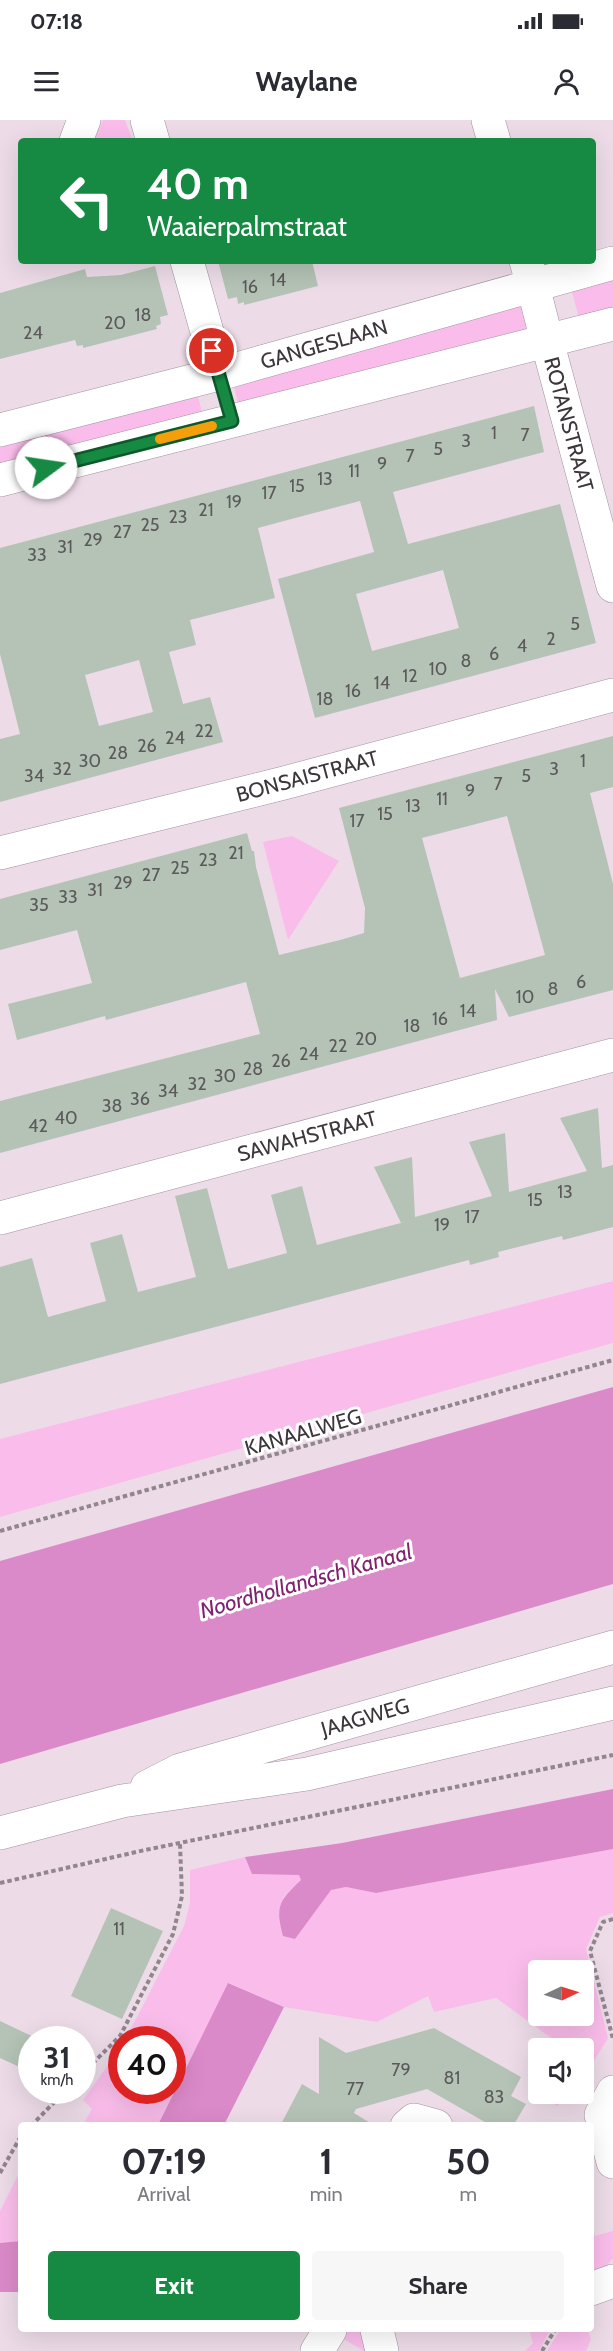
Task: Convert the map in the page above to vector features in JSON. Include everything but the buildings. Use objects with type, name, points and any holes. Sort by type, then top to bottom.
[{"type":"street","points":[[77,138],[84,120]]},
{"type":"street","points":[[147,120],[152,138]]},
{"type":"street","points":[[488,120],[493,138]]},
{"type":"street","name":"GANGESLAAN","points":[[0,430],[219,374],[529,274],[613,263]]},
{"type":"street","points":[[188,264],[232,421]]},
{"type":"street","name":"ROTANSTRAAT","points":[[529,274],[613,586]]},
{"type":"street","points":[[0,480],[613,324]]},
{"type":"street","name":"BONSAISTRAAT","points":[[0,853],[284,783],[613,695]]},
{"type":"street","name":"SAWAHSTRAAT","points":[[0,1218],[613,1055]]},
{"type":"street","name":"JAAGWEG","points":[[122,1801],[180,1770],[613,1647]]},
{"type":"street","name":"JAAGWEG","points":[[0,1833],[122,1801],[307,1774],[613,1703]]},
{"type":"street","points":[[613,2092],[601,2115],[613,2162]]},
{"type":"street","points":[[594,2288],[613,2282]]},
{"type":"street","points":[[317,2351],[329,2332]]},
{"type":"street","points":[[377,2332],[382,2351]]},
{"type":"path","name":"KANAALWEG","points":[[0,1531],[613,1360]]},
{"type":"path","points":[[0,1883],[613,1755]]},
{"type":"path","points":[[96,2060],[120,2036],[173,1934],[182,1896],[180,1844]]},
{"type":"path","points":[[613,1919],[603,1922],[590,1951],[613,2038]]},
{"type":"path","points":[[35,2122],[52,2104]]},
{"type":"path","points":[[0,2173],[18,2141]]},
{"type":"path","points":[[542,2351],[554,2332]]},
{"type":"shaded area","points":[[103,120],[125,120],[132,138],[95,138]]},
{"type":"shaded area","points":[[613,278],[613,309],[579,318],[571,289]]},
{"type":"shaded area","points":[[520,304],[528,336],[240,411],[232,379]]},
{"type":"shaded area","points":[[196,388],[204,420],[0,472],[0,439]]},
{"type":"shaded area","points":[[292,836],[339,861],[288,940],[263,842]]},
{"type":"shaded area","points":[[613,1281],[613,1343],[0,1517],[0,1439]]},
{"type":"shaded area","points":[[613,1849],[613,1913],[600,1917],[586,1949],[589,1960],[528,1960],[528,2021],[496,1998],[434,2012],[428,1996],[377,2022],[284,2007],[229,1983],[186,2069],[186,2026],[132,2026],[184,1926],[190,1903],[190,1870],[245,1857],[253,1874],[299,1874],[301,1880],[283,1898],[346,1887],[376,1893]]},
{"type":"shaded area","points":[[594,1981],[608,2038],[594,2061],[594,2038],[551,2038],[535,2026],[594,2026]]},
{"type":"shaded area","points":[[108,2065],[108,2104],[168,2104],[160,2122],[84,2122],[92,2109],[87,2104],[96,2104],[96,2082]]},
{"type":"shaded area","points":[[18,2175],[18,2241],[0,2243],[0,2211]]},
{"type":"shaded area","points":[[613,2231],[613,2258],[600,2274],[594,2274],[594,2232],[595,2236]]},
{"type":"shaded area","points":[[346,2332],[367,2332],[375,2351],[364,2351],[340,2337]]},
{"type":"shaded area","points":[[530,2332],[549,2332],[539,2351],[525,2351],[533,2343]]},
{"type":"shaded area","points":[[559,2332],[589,2332],[591,2339],[586,2351],[547,2351]]},
{"type":"water","name":"Noordhollandsch Kanaal","points":[[613,1387],[613,1584],[0,1764],[0,1561]]},
{"type":"water","points":[[613,1789],[613,1849],[376,1893],[346,1887],[331,1890],[295,1939],[283,1936],[279,1911],[288,1893],[301,1880],[299,1875],[252,1874],[245,1857],[342,1843]]},
{"type":"water","points":[[228,1983],[284,2007],[226,2122],[159,2122],[168,2104],[186,2104],[186,2068]]},
{"type":"water","points":[[18,2241],[18,2292],[0,2292],[0,2243]]},
{"type":"slow traffic","points":[[160,439],[212,426]]},
{"type":"route","points":[[46,468],[232,421],[212,351]]}]
